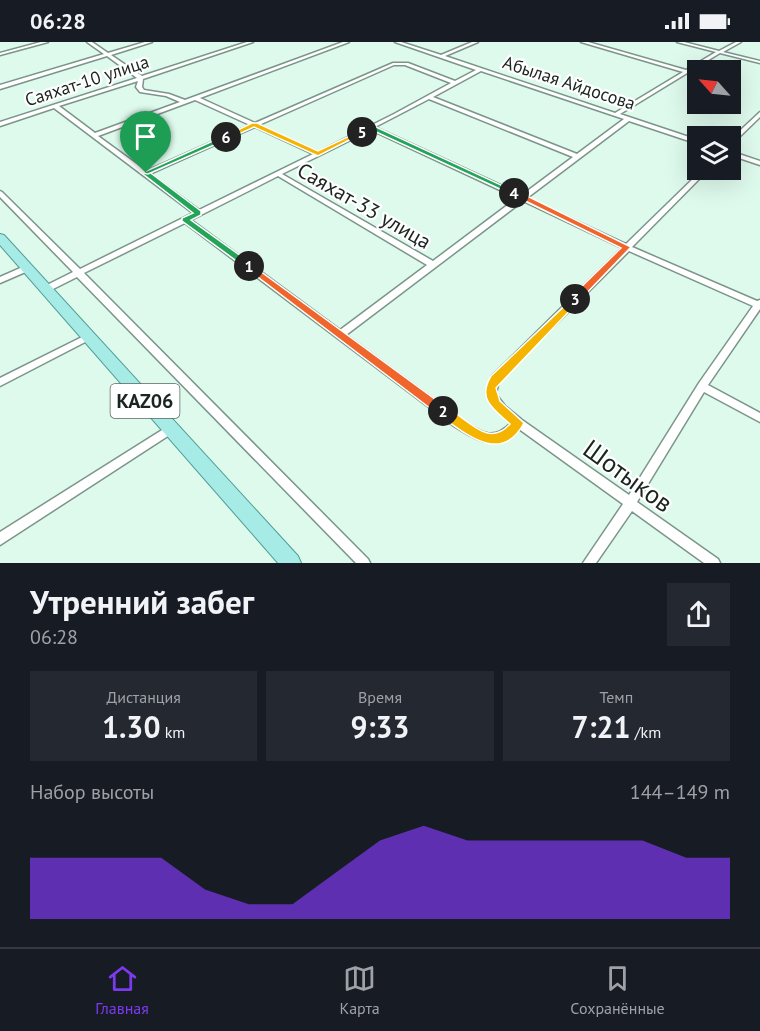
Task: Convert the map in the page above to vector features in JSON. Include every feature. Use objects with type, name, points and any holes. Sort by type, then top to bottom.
[{"type":"main road","name":"KAZ06","points":[[0,238],[284,561]]},
{"type":"street","points":[[0,54],[46,42]]},
{"type":"street","points":[[89,42],[141,78],[139,87],[142,91],[185,102]]},
{"type":"street","points":[[0,87],[150,42]]},
{"type":"street","name":"Саяхат-10 улица","points":[[0,124],[251,42]]},
{"type":"street","points":[[95,135],[347,42]]},
{"type":"street","name":"Абылая Айдосова","points":[[397,42],[687,138]]},
{"type":"street","points":[[440,57],[476,42]]},
{"type":"street","points":[[583,42],[685,72]]},
{"type":"street","points":[[679,42],[760,62]]},
{"type":"street","points":[[616,114],[739,42]]},
{"type":"street","points":[[146,173],[363,77],[400,63],[455,83]]},
{"type":"street","points":[[46,289],[372,128],[480,70]]},
{"type":"street","points":[[429,97],[578,157]]},
{"type":"street","points":[[196,98],[318,154]]},
{"type":"street","points":[[55,106],[198,213]]},
{"type":"street","points":[[741,133],[760,114]]},
{"type":"street","points":[[341,334],[629,118]]},
{"type":"street","points":[[372,128],[627,247],[760,305],[702,386],[629,505],[589,563]]},
{"type":"street","points":[[741,157],[760,163]]},
{"type":"street","name":"Саяхат-33 улица","points":[[278,174],[433,265]]},
{"type":"street","points":[[627,247],[695,180]]},
{"type":"street","points":[[0,193],[364,563]]},
{"type":"street","points":[[185,219],[458,423],[481,437],[494,440],[508,435],[518,423]]},
{"type":"street","name":"Шотыков","points":[[627,247],[495,379],[490,387],[491,396],[496,405],[518,423],[629,505],[714,563]]},
{"type":"street","points":[[0,280],[27,268]]},
{"type":"street","points":[[0,382],[88,337]]},
{"type":"street","points":[[702,386],[760,418]]},
{"type":"street","points":[[0,539],[170,429]]},
{"type":"route","points":[[254,125],[318,154],[372,128],[627,247],[495,379],[490,387],[491,396],[496,405],[518,423],[508,435],[494,440],[481,437],[458,423],[185,219],[198,213],[146,173],[254,125]]}]
